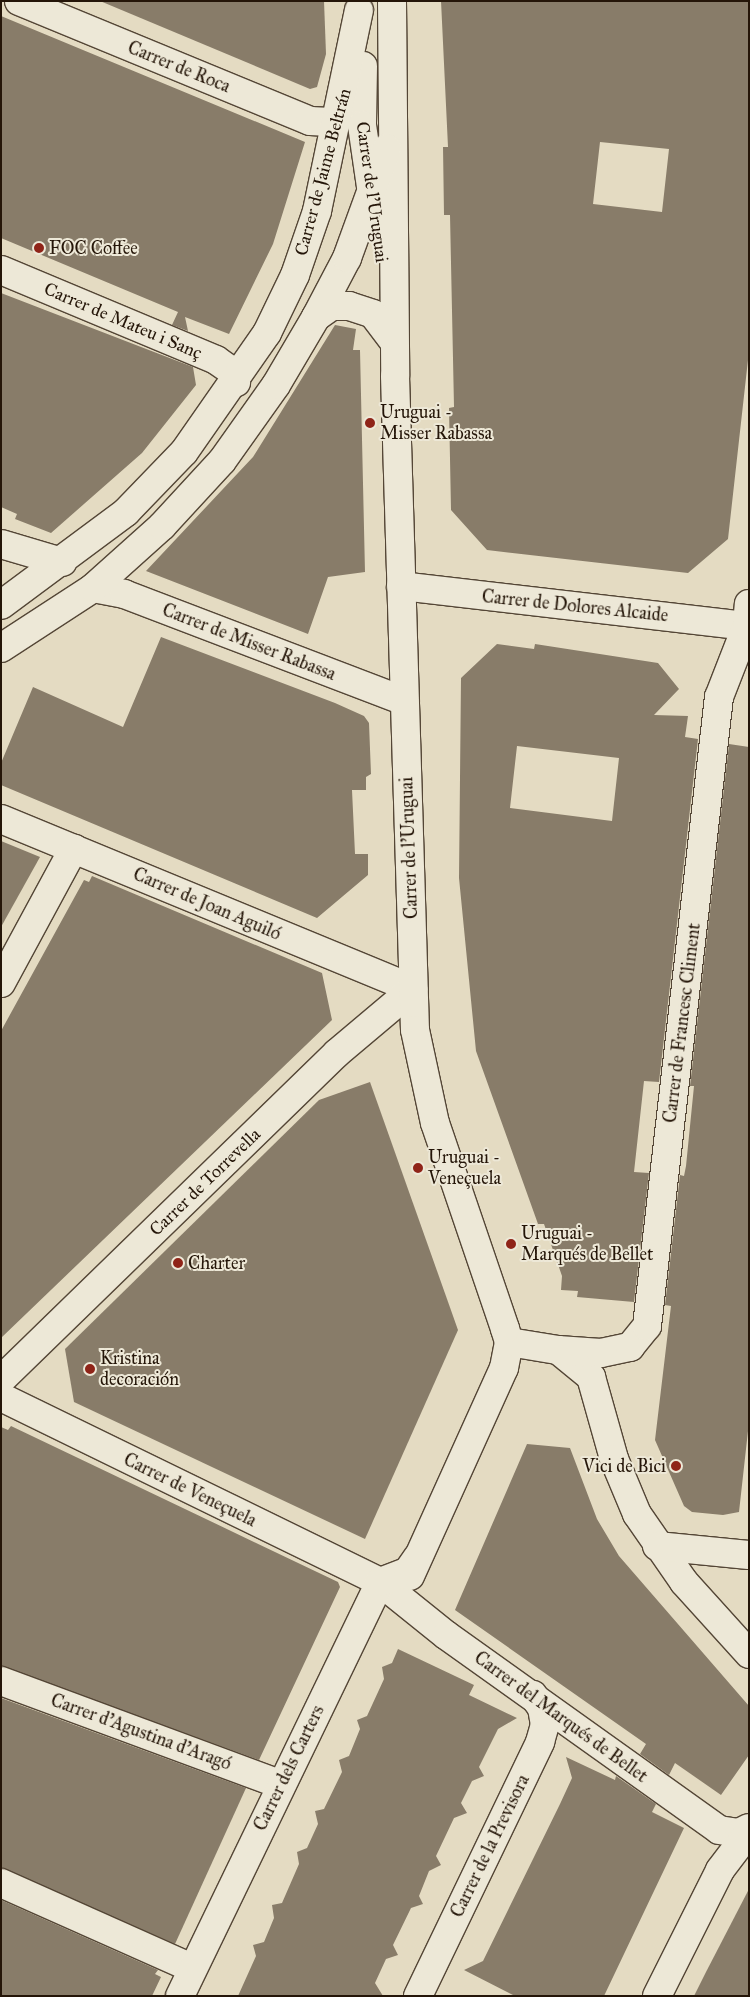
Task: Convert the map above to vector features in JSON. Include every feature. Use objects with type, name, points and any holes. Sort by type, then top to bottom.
[{"type":"street","name":"Carrer de Roca","points":[[19,1],[310,121],[331,122],[340,116]]},
{"type":"street","name":"Carrer de l'Uruguai","points":[[392,1],[394,347],[412,988],[423,1083],[507,1336]]},
{"type":"street","name":"Carrer de Jaime Beltrán","points":[[1,605],[62,562],[126,512],[178,459],[236,382],[267,333],[295,275],[340,116],[359,6]]},
{"type":"street","name":"Carrer de l'Uruguai","points":[[359,6],[362,125],[394,347]]},
{"type":"street","points":[[1,648],[93,588],[162,526],[222,461],[276,386],[316,316],[372,194],[394,125]]},
{"type":"street","name":"Carrer de Mateu i Sanç","points":[[1,270],[216,360],[232,371],[236,382]]},
{"type":"street","points":[[316,316],[332,306],[349,306],[373,314],[394,347]]},
{"type":"street","points":[[1,544],[62,562]]},
{"type":"street","name":"Carrer de Dolores Alcaide","points":[[401,586],[748,618]]},
{"type":"street","name":"Carrer de Misser Rabassa","points":[[93,588],[124,594],[404,701]]},
{"type":"street","name":"Carrer de Francesc Climent","points":[[558,1350],[600,1354],[630,1347],[647,1326],[719,697],[748,618]]},
{"type":"street","name":"Carrer de Joan Aguiló","points":[[1,818],[412,988]]},
{"type":"street","points":[[1,982],[74,848]]},
{"type":"street","name":"Carrer de Torrevella","points":[[1,1380],[337,1054],[412,988]]},
{"type":"street","points":[[415,1611],[409,1580],[417,1558],[504,1368],[507,1336],[558,1350],[591,1377],[614,1459],[637,1514],[657,1546],[749,1654]]},
{"type":"street","name":"Carrer de Veneçuela","points":[[1,1397],[380,1582]]},
{"type":"street","points":[[657,1546],[749,1554]]},
{"type":"street","points":[[380,1582],[408,1570],[417,1558]]},
{"type":"street","name":"Carrer del Marqués de Bellet","points":[[380,1582],[415,1611],[719,1830],[739,1834],[749,1830]]},
{"type":"street","name":"Carrer dels Carters","points":[[180,1996],[280,1784],[380,1582]]},
{"type":"street","name":"Carrer d'Agustina d'Aragó","points":[[1,1681],[280,1784]]},
{"type":"street","name":"Carrer de la Previsora","points":[[418,1996],[540,1742],[546,1725],[542,1708],[533,1695]]},
{"type":"street","points":[[657,1996],[720,1870],[749,1830]]},
{"type":"street","points":[[1,1883],[192,1968]]},
{"type":"building","points":[[100,1],[324,1],[326,54],[317,87],[310,89]]},
{"type":"building","points":[[441,1],[749,1],[749,351],[728,539],[688,573],[487,550],[451,510],[449,408],[454,407],[450,215],[444,215],[443,147],[448,147]],"holes":[[[600,142],[669,149],[662,212],[593,204]]]},
{"type":"building","points":[[1,16],[305,142],[273,244],[229,334],[185,317],[188,331],[172,325],[178,312],[1,238]]},
{"type":"building","points":[[1,293],[193,367],[196,385],[142,453],[51,533],[15,519],[17,514],[1,507]]},
{"type":"building","points":[[335,325],[356,329],[353,350],[360,350],[365,572],[328,577],[308,634],[146,571],[253,457]]},
{"type":"building","points":[[161,637],[335,703],[364,716],[369,723],[371,774],[366,777],[366,790],[352,790],[355,854],[368,854],[368,875],[317,918],[1,785],[1,763],[33,687],[123,727]]},
{"type":"building","points":[[497,644],[534,649],[535,644],[658,663],[679,689],[654,715],[688,716],[685,737],[698,739],[659,1082],[644,1081],[634,1172],[649,1173],[634,1302],[577,1297],[578,1291],[561,1290],[562,1276],[544,1224],[538,1224],[476,1051],[459,878],[461,678]],"holes":[[[517,746],[619,758],[612,821],[510,808]]]},
{"type":"building","points":[[729,744],[749,747],[749,1422],[739,1512],[723,1515],[692,1512],[684,1506],[655,1440],[671,1306],[665,1305],[680,1175],[684,1176],[686,1166],[694,1086],[690,1086]]},
{"type":"building","points":[[1,841],[40,857],[1,927]]},
{"type":"building","points":[[92,876],[322,973],[332,1020],[1,1338],[1,1031],[84,880],[89,882]]},
{"type":"building","points":[[370,1082],[458,1330],[365,1539],[74,1402],[65,1349],[319,1100]]},
{"type":"building","points":[[11,1426],[338,1582],[340,1587],[259,1760],[1,1666],[1,1427],[8,1430]]},
{"type":"building","points":[[527,1444],[570,1448],[597,1519],[619,1556],[749,1706],[749,1755],[721,1795],[675,1763],[669,1775],[640,1754],[646,1744],[455,1610]]},
{"type":"building","points":[[398,1649],[474,1685],[469,1695],[517,1718],[498,1729],[479,1767],[484,1776],[472,1781],[461,1803],[467,1813],[454,1818],[436,1856],[441,1865],[429,1871],[419,1896],[423,1904],[411,1908],[393,1945],[398,1955],[386,1959],[375,1983],[383,1996],[238,1996],[256,1956],[253,1945],[264,1942],[274,1918],[272,1905],[282,1903],[299,1864],[297,1852],[307,1848],[318,1824],[315,1811],[324,1809],[342,1772],[339,1760],[349,1756],[360,1729],[357,1720],[367,1716],[384,1679],[382,1667],[392,1663]]},
{"type":"building","points":[[1,1698],[246,1788],[175,1944],[1,1868]]},
{"type":"building","points":[[566,1757],[615,1780],[616,1776],[656,1804],[652,1812],[684,1828],[604,1996],[515,1996],[464,1970],[483,1961],[560,1804],[572,1778]]},
{"type":"building","points":[[749,1889],[749,1996],[694,1996],[706,1972]]},
{"type":"building","points":[[1,1900],[158,1970],[155,1974],[161,1977],[152,1996],[1,1996]]},
{"type":"place","name":"FOC Coffee","points":[[39,248]]},
{"type":"place","name":"Uruguai - Misser Rabassa","points":[[370,423]]},
{"type":"place","name":"Uruguai - Veneçuela","points":[[418,1168]]},
{"type":"place","name":"Uruguai - Marqués de Bellet","points":[[511,1244]]},
{"type":"place","name":"Charter","points":[[178,1263]]},
{"type":"place","name":"Kristina decoración","points":[[90,1369]]},
{"type":"place","name":"Vici de Bici","points":[[676,1466]]}]
